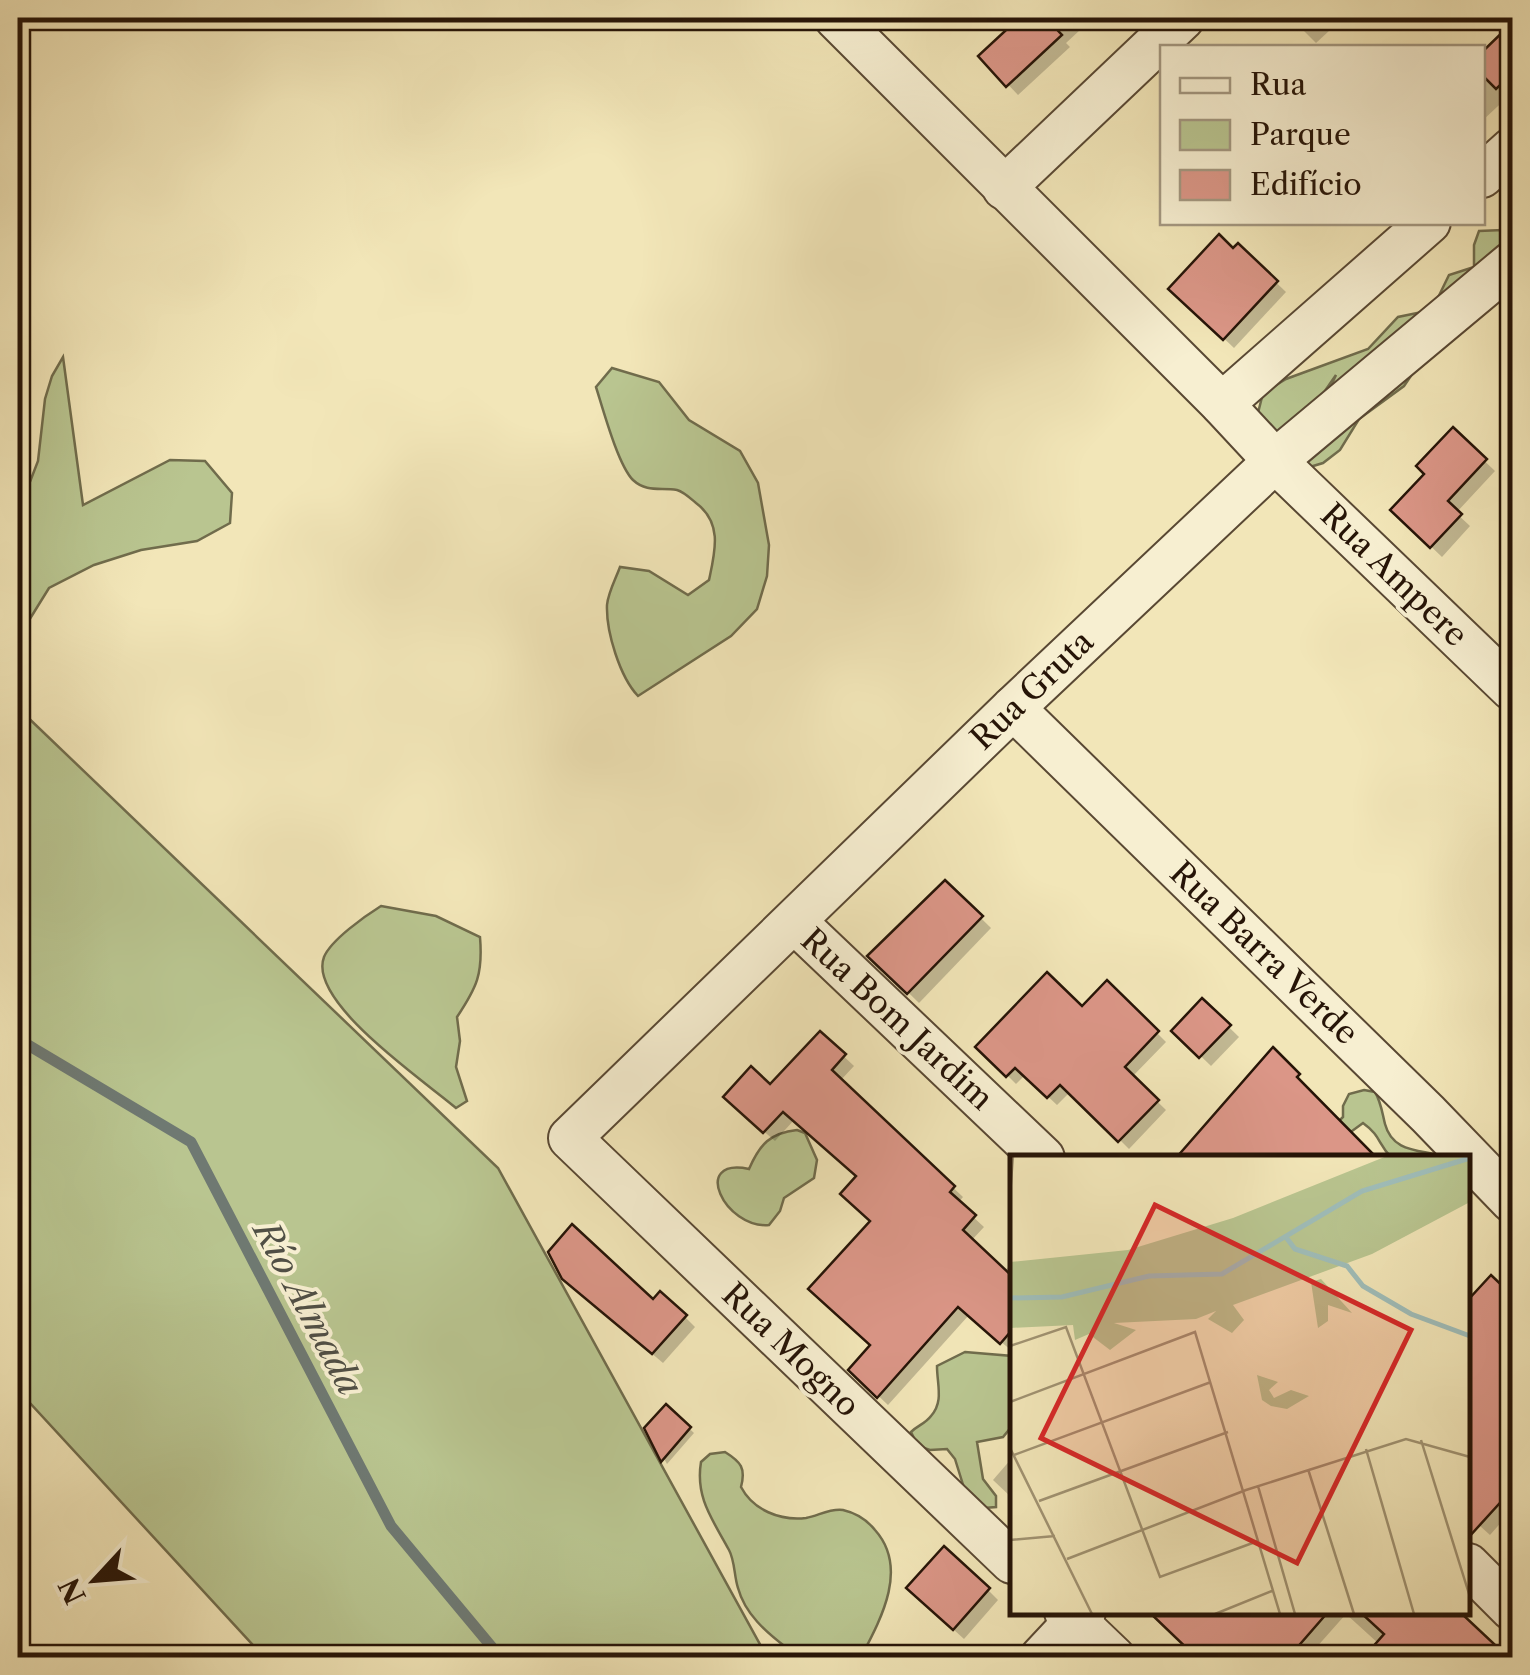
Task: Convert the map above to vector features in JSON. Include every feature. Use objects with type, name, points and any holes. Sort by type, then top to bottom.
[{"type":"street","name":"Rua Ampere","points":[[836,18],[1275,461],[1512,689]]},
{"type":"street","points":[[1004,188],[1182,18]]},
{"type":"street","points":[[1485,173],[1512,149]]},
{"type":"street","points":[[1222,404],[1426,225]]},
{"type":"street","name":"Rua Gruta","points":[[570,1138],[1013,708],[1275,461],[1512,263]]},
{"type":"street","name":"Rua Barra Verde","points":[[1013,708],[1469,1155]]},
{"type":"street","name":"Rua Bom Jardim","points":[[794,922],[1041,1155]]},
{"type":"street","name":"Rua Mogno","points":[[570,1138],[1010,1560]]},
{"type":"street","name":"Rua Barra Verde","points":[[1470,1156],[1494,1180]]},
{"type":"street","points":[[1470,1567],[1512,1609]]},
{"type":"street","points":[[1042,1658],[1075,1615],[1114,1658]]},
{"type":"green space","points":[[1503,230],[1512,234],[1512,258],[1425,355],[1404,386],[1359,419],[1340,450],[1323,463],[1303,469],[1295,463],[1336,375],[1279,457],[1255,425],[1263,393],[1286,379],[1368,349],[1398,317],[1432,310],[1449,275],[1474,267],[1474,245],[1479,231]]},
{"type":"green space","points":[[63,357],[83,505],[170,460],[205,461],[232,493],[230,523],[197,541],[141,550],[94,565],[49,588],[18,638],[18,513],[38,461],[45,399]]},
{"type":"green space","points":[[612,368],[659,382],[689,420],[740,451],[758,483],[769,545],[767,576],[757,609],[731,636],[638,696],[615,654],[607,616],[608,600],[620,567],[649,571],[688,595],[709,580],[715,538],[705,511],[687,495],[677,490],[644,487],[627,473],[596,387]]},
{"type":"green space","points":[[18,708],[498,1168],[767,1657],[264,1657],[18,1390]]},
{"type":"green space","points":[[381,906],[436,916],[480,937],[477,980],[457,1017],[460,1041],[456,1067],[467,1101],[456,1108],[350,1018],[333,996],[324,975],[324,957],[334,943]]},
{"type":"green space","points":[[1375,1092],[1395,1141],[1437,1155],[1389,1155],[1363,1123],[1348,1134],[1336,1124],[1343,1117],[1349,1094]]},
{"type":"green space","points":[[797,1130],[805,1133],[817,1160],[814,1178],[784,1198],[769,1225],[739,1216],[720,1194],[721,1173],[731,1168],[749,1169],[767,1141]]},
{"type":"green space","points":[[965,1352],[1010,1356],[1010,1428],[1003,1437],[977,1442],[983,1479],[996,1496],[996,1507],[984,1508],[965,1491],[955,1459],[947,1449],[918,1446],[911,1432],[929,1419],[937,1405],[937,1366]]},
{"type":"green space","points":[[725,1452],[741,1466],[741,1487],[760,1508],[777,1516],[796,1518],[848,1511],[868,1523],[885,1545],[891,1577],[888,1594],[861,1657],[788,1657],[787,1648],[751,1614],[738,1588],[731,1554],[707,1508],[701,1487],[701,1462],[710,1454]]},
{"type":"building","points":[[1019,18],[1046,18],[1062,35],[1006,87],[978,56]]},
{"type":"building","points":[[1512,23],[1512,74],[1496,89],[1485,78],[1485,49]]},
{"type":"building","points":[[1219,234],[1233,248],[1238,243],[1278,281],[1223,340],[1168,289]]},
{"type":"building","points":[[1453,427],[1487,459],[1448,501],[1462,514],[1430,548],[1390,510],[1424,474],[1416,466]]},
{"type":"building","points":[[945,880],[983,916],[907,994],[867,956]]},
{"type":"building","points":[[1047,972],[1082,1006],[1107,980],[1159,1031],[1125,1067],[1159,1100],[1118,1142],[1060,1085],[1047,1098],[1015,1068],[1006,1077],[975,1047]]},
{"type":"building","points":[[1202,998],[1231,1025],[1199,1058],[1171,1031]]},
{"type":"building","points":[[820,1031],[846,1054],[832,1070],[955,1186],[950,1192],[976,1215],[963,1230],[1010,1274],[1010,1332],[1000,1344],[958,1307],[877,1398],[848,1370],[870,1345],[808,1289],[870,1221],[840,1194],[856,1176],[783,1112],[763,1133],[723,1097],[751,1066],[770,1084]]},
{"type":"building","points":[[1273,1047],[1374,1155],[1179,1155]]},
{"type":"building","points":[[572,1224],[653,1299],[660,1291],[687,1315],[652,1354],[562,1279],[548,1252]]},
{"type":"building","points":[[1491,1275],[1512,1295],[1512,1476],[1502,1487],[1508,1494],[1470,1536],[1470,1298]]},
{"type":"building","points":[[666,1404],[691,1427],[661,1462],[644,1428]]},
{"type":"building","points":[[944,1546],[990,1588],[953,1630],[906,1588]]},
{"type":"building","points":[[1152,1615],[1325,1615],[1288,1658],[1197,1658]]},
{"type":"building","points":[[1363,1615],[1463,1615],[1509,1658],[1363,1658],[1384,1634]]},
{"type":"waterway","name":"Río Almada","points":[[18,1039],[191,1142],[391,1526],[501,1658]]}]
